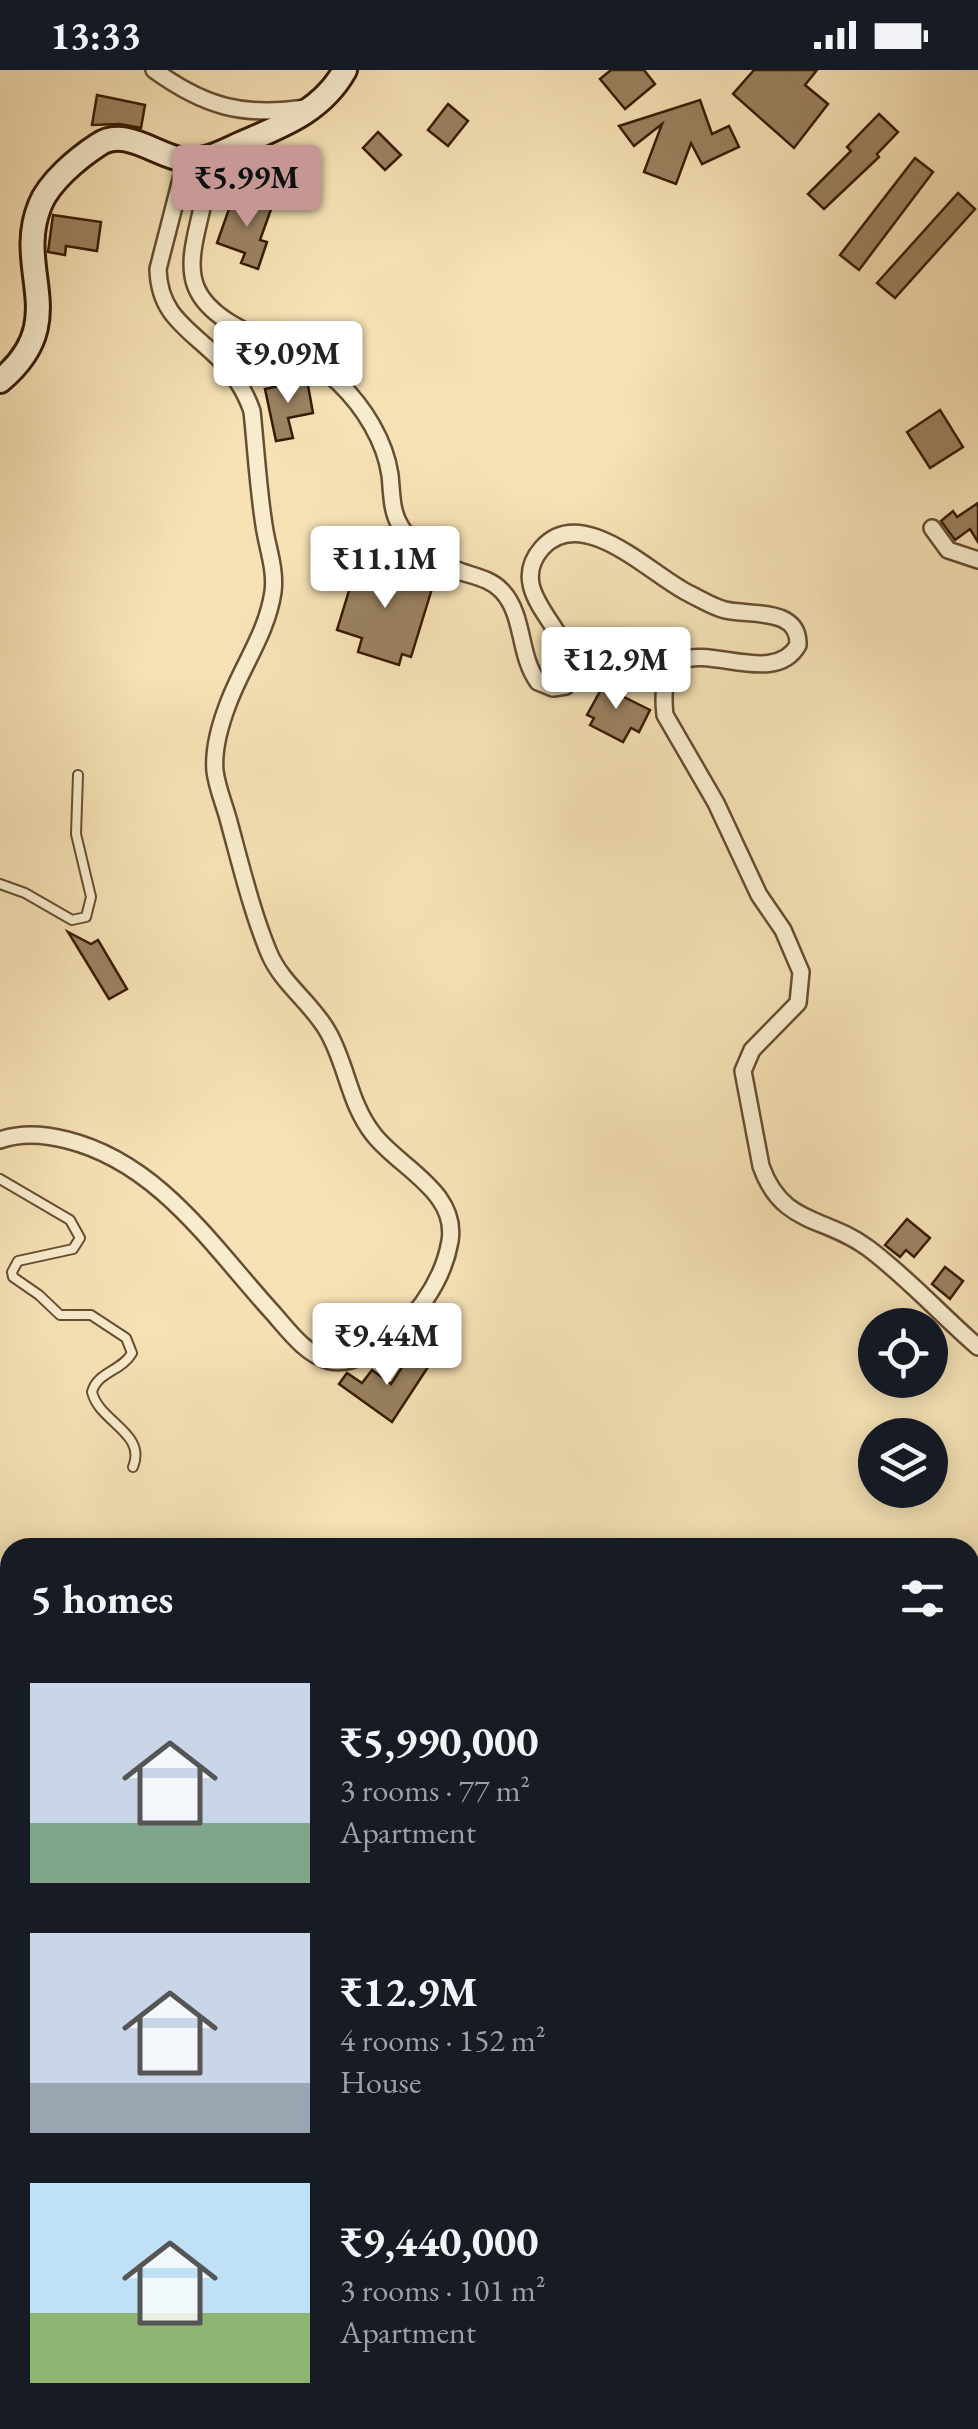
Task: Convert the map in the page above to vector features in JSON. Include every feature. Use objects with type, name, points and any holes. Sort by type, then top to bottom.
[{"type":"street","points":[[154,70],[210,103],[246,113],[314,106]]},
{"type":"street","points":[[0,381],[26,356],[34,338],[39,295],[34,244],[40,202],[51,187],[108,138],[196,159],[280,128],[334,90],[345,70]]},
{"type":"street","points":[[0,1140],[44,1134],[110,1156],[142,1175],[220,1251],[298,1340],[330,1361],[340,1362],[372,1351],[412,1318],[436,1281],[450,1240],[445,1207],[374,1135],[352,1098],[330,1035],[270,956],[215,771],[219,732],[237,683],[262,635],[273,575],[252,411],[246,393],[220,360],[170,316],[158,285],[158,269],[196,159]]},
{"type":"street","points":[[196,159],[205,192],[193,261],[194,282],[201,297],[229,323],[302,356],[341,385],[378,436],[387,461],[396,521],[416,546],[434,559],[498,586],[514,610],[528,664],[538,682],[560,689],[571,676],[571,657],[537,601],[531,576],[532,565],[546,544],[568,534],[582,534],[617,546],[672,584],[713,606],[772,615],[795,628],[798,646],[782,661],[760,664],[695,656],[678,662],[668,676],[664,702],[666,716],[710,792],[758,895],[783,930],[801,972],[798,1003],[752,1050],[743,1072],[761,1166],[766,1181],[782,1202],[812,1222],[840,1230],[866,1247],[978,1347]]},
{"type":"street","points":[[932,528],[948,550],[978,560]]},
{"type":"lane","points":[[0,884],[25,893],[72,920],[86,917],[91,898],[76,834],[78,775]]},
{"type":"lane","points":[[0,1179],[70,1220],[78,1230],[80,1238],[73,1249],[18,1261],[13,1277],[60,1314],[91,1315],[126,1338],[132,1352],[129,1359],[98,1379],[92,1392],[98,1409],[131,1440],[136,1458],[133,1468]]},
{"type":"building","points":[[611,70],[644,70],[655,84],[625,109],[600,79]]},
{"type":"building","points":[[754,70],[817,70],[805,85],[828,104],[794,148],[733,94]]},
{"type":"building","points":[[97,95],[145,105],[141,128],[92,125]]},
{"type":"building","points":[[700,100],[712,134],[729,126],[739,147],[702,164],[691,143],[676,184],[644,172],[662,124],[634,146],[619,126]]},
{"type":"building","points":[[448,104],[468,121],[448,146],[428,130]]},
{"type":"building","points":[[879,114],[898,132],[877,154],[879,157],[824,209],[808,194],[851,151],[847,147]]},
{"type":"building","points":[[378,132],[401,155],[385,170],[363,148]]},
{"type":"building","points":[[915,158],[933,172],[859,270],[840,255]]},
{"type":"building","points":[[251,193],[274,201],[260,240],[267,242],[258,269],[241,263],[245,253],[217,243],[230,206],[245,211]]},
{"type":"building","points":[[958,193],[975,209],[895,298],[877,283]]},
{"type":"building","points":[[53,215],[101,222],[97,251],[66,246],[65,255],[48,252]]},
{"type":"building","points":[[307,380],[313,413],[288,418],[293,438],[276,441],[265,389]]},
{"type":"building","points":[[940,410],[963,447],[930,468],[907,432]]},
{"type":"building","points":[[978,503],[978,542],[970,529],[955,540],[941,521],[953,511],[957,517]]},
{"type":"building","points":[[359,558],[434,582],[411,657],[402,654],[399,665],[358,652],[362,638],[337,630]]},
{"type":"building","points":[[608,677],[623,685],[618,694],[650,710],[639,732],[631,728],[623,742],[590,725],[594,718],[587,715]]},
{"type":"building","points":[[68,932],[91,944],[98,940],[127,989],[109,999]]},
{"type":"building","points":[[907,1219],[930,1238],[914,1257],[906,1250],[900,1257],[885,1245]]},
{"type":"building","points":[[945,1267],[963,1281],[950,1299],[932,1284]]},
{"type":"building","points":[[410,1355],[428,1367],[392,1422],[339,1384],[347,1373],[362,1383],[372,1370],[391,1384]]}]
